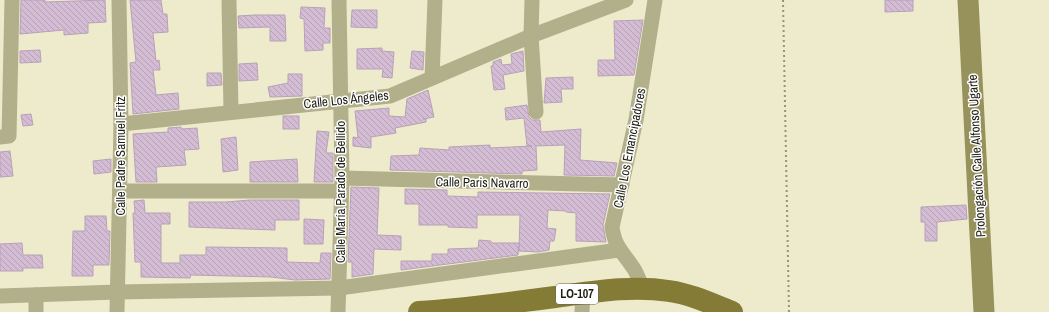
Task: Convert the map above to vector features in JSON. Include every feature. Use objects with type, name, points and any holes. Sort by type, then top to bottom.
[{"type":"main road","name":"LO-107","points":[[419,312],[583,302],[643,288],[688,295],[732,312]]},
{"type":"street","points":[[5,136],[12,0]]},
{"type":"street","name":"Calle Padre Samuel Fritz","points":[[117,312],[121,124],[119,0]]},
{"type":"street","points":[[229,0],[231,111]]},
{"type":"street","name":"Calle María Parado de Bellido","points":[[338,312],[341,185],[339,0]]},
{"type":"street","points":[[432,78],[435,0]]},
{"type":"street","points":[[532,0],[531,36],[536,112]]},
{"type":"street","name":"Calle Los Ángeles","points":[[121,124],[231,111],[390,96],[531,36],[626,0]]},
{"type":"street","name":"Calle Los Emancipadores","points":[[643,288],[632,266],[619,250],[614,239],[612,227],[636,120],[655,0]]},
{"type":"street","name":"Prolongación Calle Alfonso Ugarte","points":[[968,0],[984,312]]},
{"type":"street","name":"Calle Paris Navarro","points":[[120,191],[341,185],[622,185]]},
{"type":"street","points":[[0,296],[117,292],[339,288],[619,250]]},
{"type":"street","points":[[36,295],[36,312]]},
{"type":"path","points":[[783,0],[789,312]]},
{"type":"building","points":[[21,0],[45,0],[45,2],[105,0],[106,22],[88,23],[88,33],[64,35],[64,30],[20,34]]},
{"type":"building","points":[[130,0],[161,0],[163,14],[167,14],[168,32],[153,33],[156,61],[159,60],[160,70],[153,70],[156,95],[178,93],[179,109],[133,114],[130,63],[136,62]]},
{"type":"building","points":[[885,0],[913,0],[913,11],[885,12]]},
{"type":"building","points":[[301,7],[325,8],[324,28],[330,28],[330,43],[323,43],[323,50],[305,51],[304,19],[300,18]]},
{"type":"building","points":[[352,10],[377,10],[377,28],[351,27]]},
{"type":"building","points":[[285,15],[286,41],[270,41],[270,27],[239,28],[238,16]]},
{"type":"building","points":[[643,20],[634,75],[598,76],[598,60],[615,60],[614,21]]},
{"type":"building","points":[[382,48],[382,51],[394,52],[392,78],[382,77],[383,69],[357,69],[357,49]]},
{"type":"building","points":[[40,50],[41,62],[20,63],[20,51]]},
{"type":"building","points":[[412,51],[424,52],[423,70],[410,68]]},
{"type":"building","points":[[523,51],[524,71],[503,75],[505,89],[494,90],[491,66],[493,66],[493,62],[501,59],[502,65],[512,64],[511,54]]},
{"type":"building","points":[[257,63],[258,80],[239,81],[239,64]]},
{"type":"building","points":[[207,73],[221,73],[222,85],[207,86]]},
{"type":"building","points":[[288,74],[302,74],[302,96],[270,97],[268,87],[288,83]]},
{"type":"building","points":[[573,77],[573,89],[561,89],[562,102],[544,103],[546,78]]},
{"type":"building","points":[[428,90],[434,117],[423,119],[426,119],[426,122],[395,128],[396,133],[371,137],[371,148],[353,146],[353,137],[358,138],[355,111],[389,108],[389,116],[405,117],[407,99]]},
{"type":"building","points":[[527,105],[529,117],[532,120],[540,120],[541,132],[581,129],[580,160],[617,163],[614,176],[564,175],[565,145],[536,146],[537,170],[522,171],[522,174],[390,170],[391,156],[419,155],[420,148],[449,150],[449,147],[490,145],[490,148],[532,146],[527,146],[524,118],[506,120],[505,108]]},
{"type":"building","points":[[31,114],[33,125],[23,126],[21,115]]},
{"type":"building","points":[[283,116],[299,116],[299,129],[283,129]]},
{"type":"building","points":[[181,127],[181,129],[197,128],[199,149],[184,150],[186,165],[156,167],[157,182],[136,182],[133,134],[168,132],[168,128]]},
{"type":"building","points":[[317,131],[329,132],[326,153],[333,153],[333,182],[314,182]]},
{"type":"building","points":[[236,137],[238,170],[223,172],[221,139]]},
{"type":"building","points":[[10,151],[13,176],[0,177],[0,152]]},
{"type":"building","points":[[111,159],[111,172],[94,174],[93,161]]},
{"type":"building","points":[[297,159],[298,182],[250,182],[250,162]]},
{"type":"building","points":[[351,187],[379,188],[377,235],[401,236],[401,250],[374,249],[373,274],[352,277],[352,262],[348,262]]},
{"type":"building","points":[[405,189],[447,190],[447,196],[478,197],[478,192],[610,194],[603,225],[606,242],[576,241],[576,213],[566,211],[548,210],[547,228],[556,229],[554,241],[550,241],[549,250],[538,252],[519,251],[520,215],[477,215],[477,228],[448,227],[448,225],[419,225],[419,204],[405,204]]},
{"type":"building","points":[[144,200],[145,213],[170,213],[170,224],[161,224],[161,263],[180,263],[180,255],[206,255],[206,247],[287,248],[287,262],[320,263],[321,253],[331,253],[330,279],[295,280],[271,277],[191,275],[190,278],[141,277],[141,262],[135,262],[133,213],[135,213],[134,201]]},
{"type":"building","points":[[250,200],[299,200],[299,220],[275,220],[275,230],[189,227],[189,202],[226,202]]},
{"type":"building","points":[[966,205],[967,219],[937,222],[937,241],[925,241],[925,222],[921,222],[921,207]]},
{"type":"building","points":[[85,216],[106,216],[107,231],[110,231],[109,265],[93,265],[93,276],[72,276],[73,231],[85,231]]},
{"type":"building","points":[[304,219],[324,220],[323,244],[304,244]]},
{"type":"building","points":[[479,240],[491,241],[491,243],[519,243],[518,255],[401,270],[401,261],[432,261],[432,254],[448,254],[448,249],[478,248]]},
{"type":"building","points":[[22,243],[23,255],[42,255],[43,268],[23,268],[23,271],[0,271],[0,244]]}]
